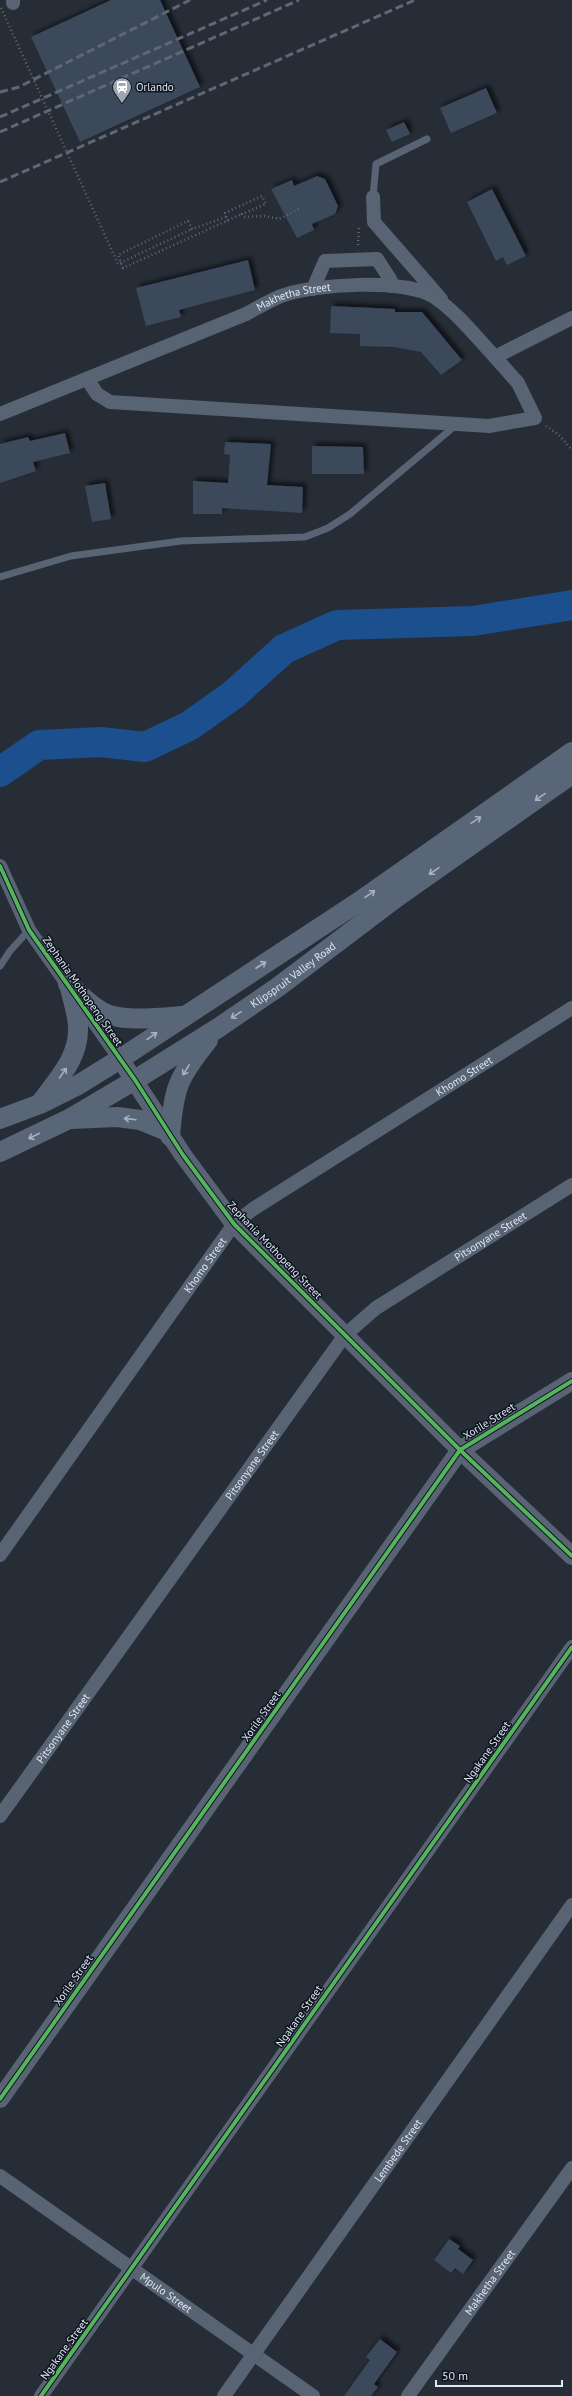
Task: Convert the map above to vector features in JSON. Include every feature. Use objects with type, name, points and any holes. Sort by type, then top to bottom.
[{"type":"main road","name":"Klipspruit Valley Road","points":[[0,1119],[40,1104],[78,1085],[120,1059],[182,1016],[363,898],[572,752]]},
{"type":"main road","name":"Klipspruit Valley Road","points":[[0,1152],[68,1119],[135,1080],[218,1028],[278,987],[397,897],[572,774]]},
{"type":"main road","points":[[69,986],[100,1011],[113,1015],[152,1018],[182,1016]]},
{"type":"main road","points":[[40,1104],[66,1069],[76,1051],[78,1027],[69,986]]},
{"type":"main road","points":[[68,1119],[124,1118],[140,1120],[168,1134],[173,1098],[178,1084],[186,1069],[218,1028]]},
{"type":"street","points":[[373,196],[374,222],[454,313]]},
{"type":"street","points":[[313,289],[325,261],[377,259],[386,272],[392,286]]},
{"type":"street","name":"Makhetha Street","points":[[0,414],[246,314],[281,296],[313,289],[343,286],[392,286],[410,288],[433,296],[454,313],[518,383],[535,418]]},
{"type":"street","points":[[495,357],[572,318]]},
{"type":"street","points":[[87,379],[97,394],[110,402],[489,426],[535,418]]},
{"type":"street","name":"Zephania Mothopeng Street","points":[[0,866],[29,930],[135,1080],[168,1134],[234,1224],[460,1450],[572,1556]]},
{"type":"street","name":"Khomo Street","points":[[0,1555],[234,1224],[253,1210],[572,1008]]},
{"type":"street","name":"Pitsonyane Street","points":[[0,1816],[345,1335],[376,1308],[572,1185]]},
{"type":"street","name":"Xorile Street","points":[[0,2099],[460,1450],[572,1381]]},
{"type":"street","name":"Ngakane Street","points":[[41,2396],[133,2270],[572,1647]]},
{"type":"street","name":"Lembede Street","points":[[224,2396],[572,1906]]},
{"type":"street","name":"Makhetha Street","points":[[408,2396],[572,2168]]},
{"type":"street","name":"Mpulo Street","points":[[0,2176],[313,2396]]},
{"type":"lane","points":[[373,196],[376,164],[427,139]]},
{"type":"lane","points":[[0,577],[71,556],[173,542],[305,538],[328,528],[350,514],[458,424]]},
{"type":"lane","points":[[0,966],[10,951],[29,930]]},
{"type":"path","points":[[9,4],[118,264],[192,229],[226,217]]},
{"type":"path","points":[[192,229],[188,221],[118,254],[123,268],[266,204],[262,196],[224,213],[228,221]]},
{"type":"path","points":[[242,214],[244,217],[265,216],[279,218],[301,208]]},
{"type":"path","points":[[535,418],[559,435],[572,450]]},
{"type":"building","points":[[111,0],[160,0],[200,87],[80,142],[31,37]]},
{"type":"building","points":[[486,88],[497,113],[451,133],[440,108]]},
{"type":"building","points":[[404,122],[410,134],[392,142],[386,130]]},
{"type":"building","points":[[317,176],[325,179],[338,206],[335,214],[312,224],[314,230],[297,238],[271,189],[292,180],[294,186]]},
{"type":"building","points":[[492,189],[526,256],[507,265],[503,257],[496,261],[467,202]]},
{"type":"building","points":[[248,260],[255,290],[179,310],[181,317],[146,326],[136,288]]},
{"type":"building","points":[[331,306],[395,309],[395,312],[422,312],[462,360],[441,375],[421,352],[394,347],[360,346],[360,334],[330,333]]},
{"type":"building","points":[[65,433],[70,453],[33,462],[36,471],[0,483],[0,444],[28,437],[30,441]]},
{"type":"building","points":[[225,442],[271,444],[267,485],[303,487],[302,513],[222,508],[222,514],[193,514],[193,481],[228,483],[230,455],[224,454]]},
{"type":"building","points":[[312,446],[363,447],[364,474],[312,474]]},
{"type":"building","points":[[105,483],[111,519],[92,522],[85,486]]},
{"type":"building","points":[[449,2239],[460,2246],[458,2249],[473,2260],[463,2274],[455,2268],[451,2273],[434,2260]]},
{"type":"building","points":[[380,2339],[397,2352],[374,2384],[378,2387],[371,2396],[344,2396],[370,2360],[366,2357]]},
{"type":"waterway","points":[[0,772],[39,745],[101,742],[145,747],[189,726],[233,695],[284,649],[337,625],[473,621],[572,605]]},
{"type":"railway","points":[[0,92],[19,87],[190,0]]},
{"type":"railway","points":[[0,117],[267,0]]},
{"type":"railway","points":[[0,132],[299,0]]},
{"type":"railway","points":[[0,182],[415,0]]},
{"type":"cycle path","points":[[0,866],[29,930],[135,1080],[183,1155],[234,1224],[460,1450],[572,1556]]},
{"type":"cycle path","points":[[0,2099],[460,1450],[572,1381]]},
{"type":"cycle path","points":[[41,2396],[572,1647]]},
{"type":"place","name":"Orlando","points":[[122,104]]}]
